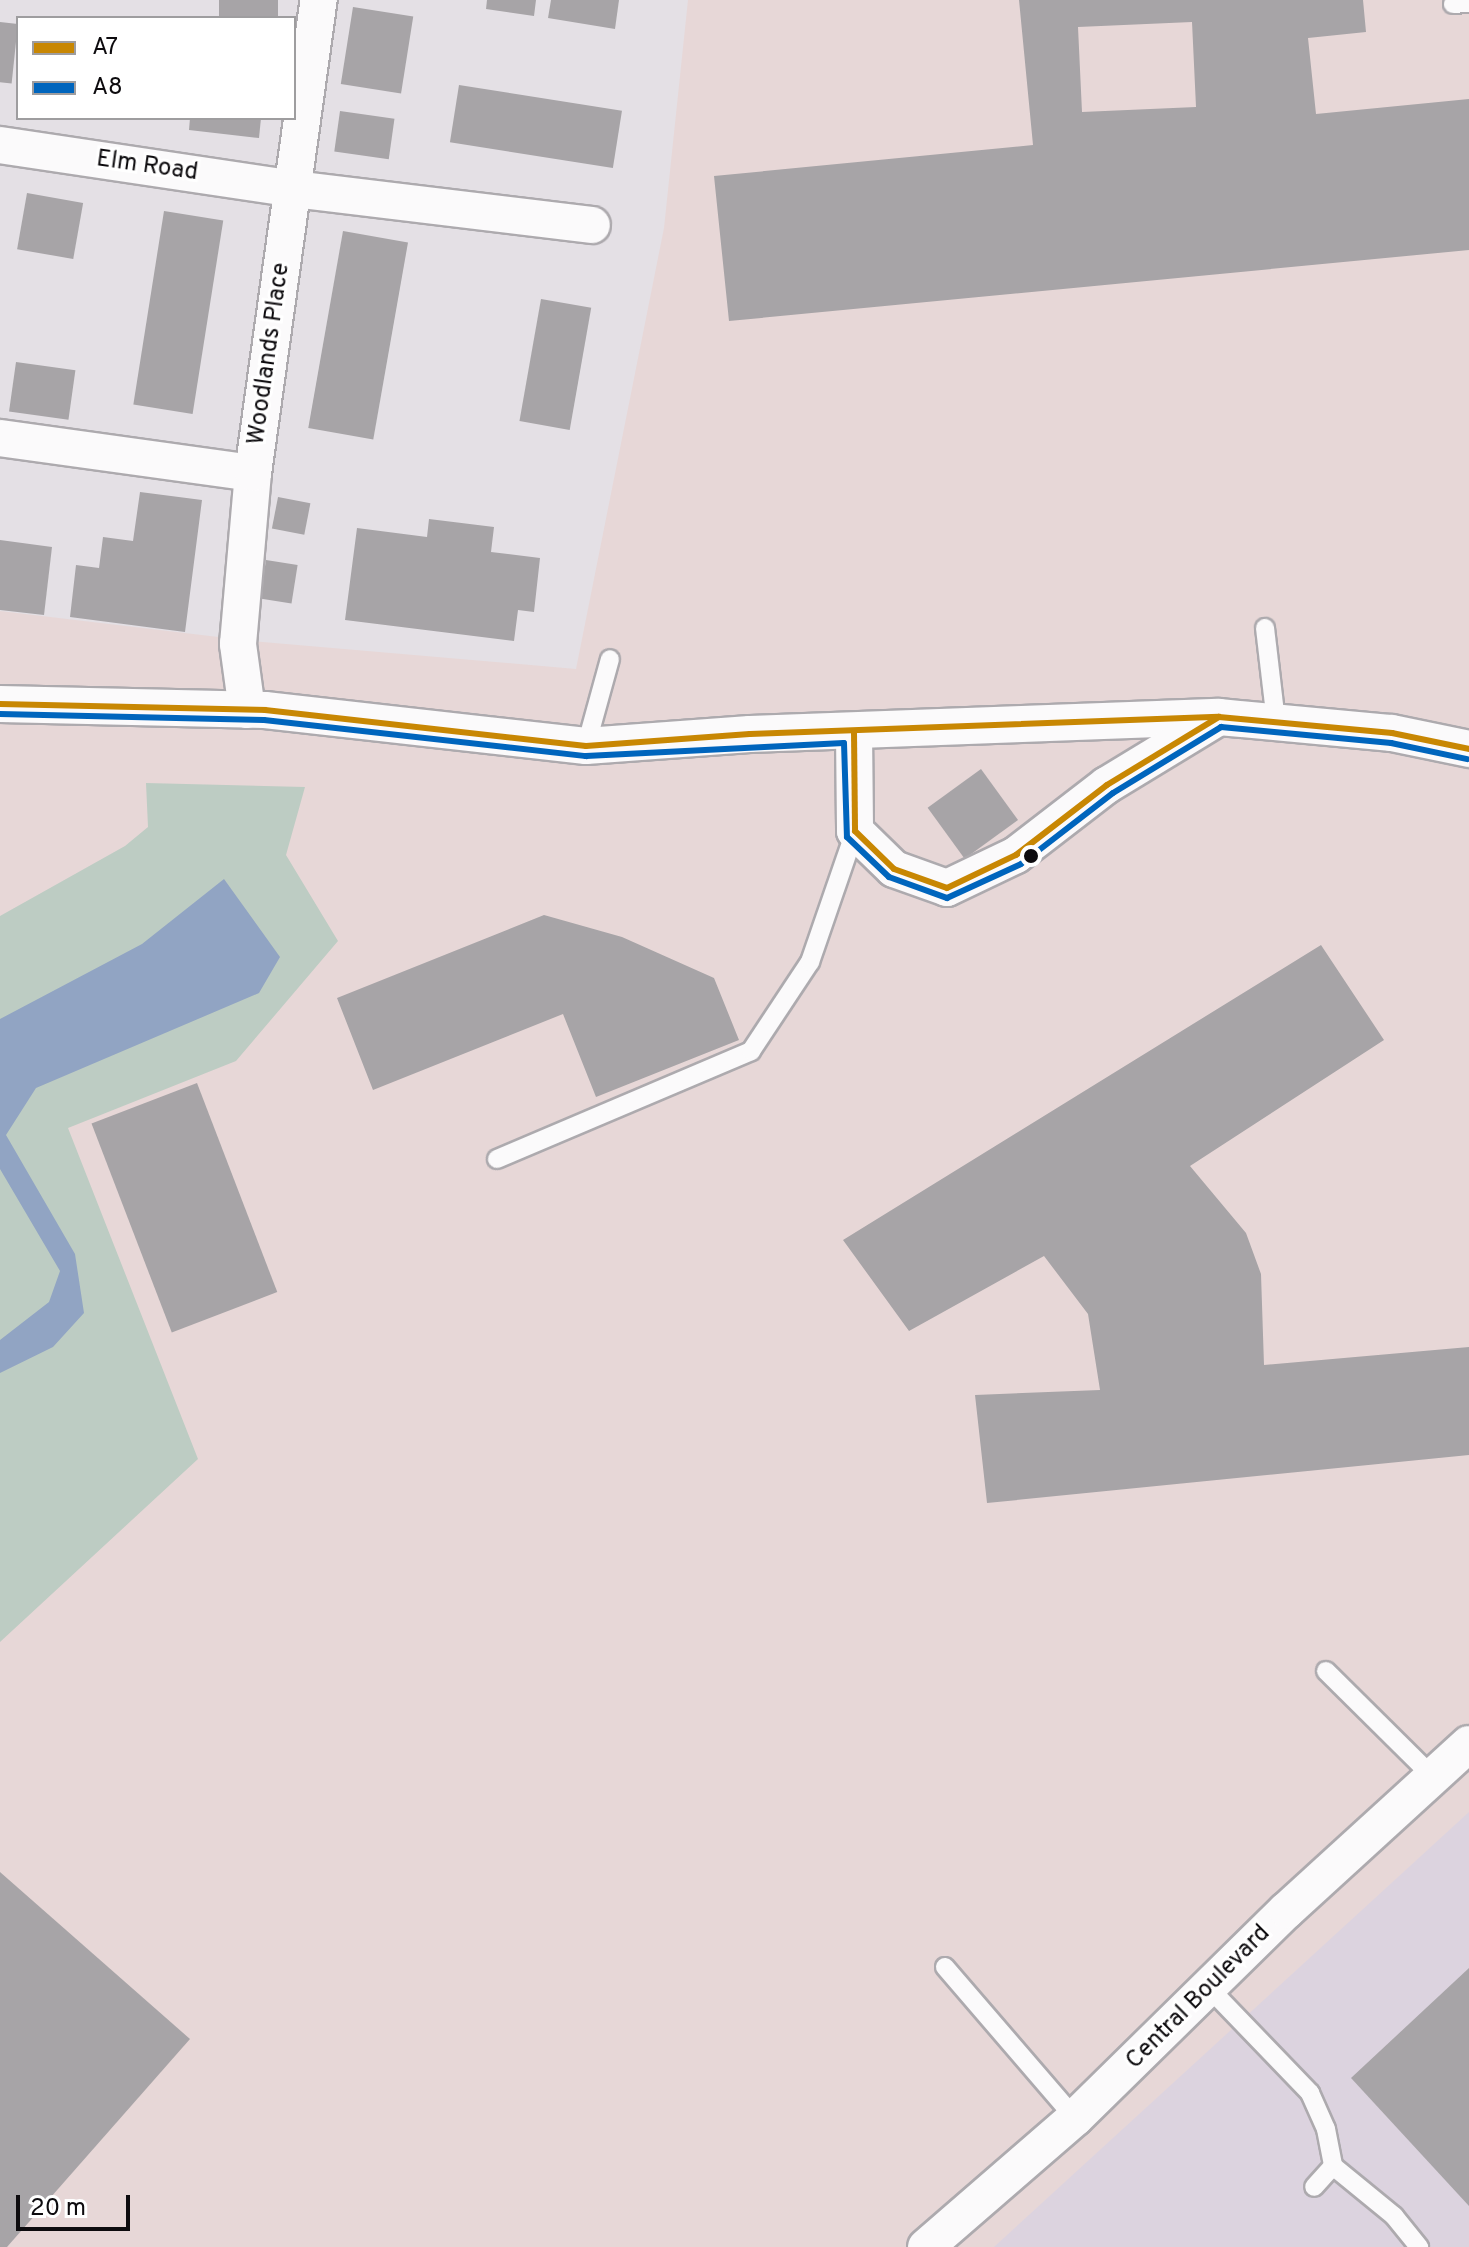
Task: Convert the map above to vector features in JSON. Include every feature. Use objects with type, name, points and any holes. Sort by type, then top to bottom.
[{"type":"street","name":"Woodlands Place","points":[[247,710],[238,644],[253,473],[319,0]]},
{"type":"street","name":"Elm Road","points":[[0,145],[294,189],[592,225]]},
{"type":"street","points":[[0,438],[253,473]]},
{"type":"street","points":[[0,704],[247,710],[586,746],[1219,717],[1392,733],[1469,749]]},
{"type":"street","points":[[854,732],[855,831],[894,869],[947,888],[1016,855],[1107,785],[1219,717]]},
{"type":"street","name":"Central Boulevard","points":[[926,2247],[1075,2118],[1211,1990],[1287,1910],[1469,1744]]},
{"type":"lane","points":[[1265,628],[1276,722]]},
{"type":"lane","points":[[586,746],[610,659]]},
{"type":"lane","points":[[497,1159],[751,1051],[810,962],[855,831]]},
{"type":"lane","points":[[1326,1671],[1433,1777]]},
{"type":"lane","points":[[945,1967],[1075,2118]]},
{"type":"lane","points":[[1211,1990],[1310,2093],[1326,2129],[1333,2166],[1394,2216],[1419,2247]]},
{"type":"lane","points":[[1314,2187],[1333,2166]]},
{"type":"shaded area","points":[[688,0],[1469,0],[1469,2247],[0,2247],[0,611],[252,641],[576,669],[664,228]]},
{"type":"shaded area","points":[[146,783],[305,787],[286,855],[338,941],[236,1061],[68,1128],[198,1459],[0,1642],[0,916],[125,846],[148,827]]},
{"type":"shaded area","points":[[1469,1812],[1469,2247],[994,2247]]},
{"type":"water","points":[[224,879],[280,957],[259,993],[36,1088],[6,1135],[75,1254],[84,1313],[53,1347],[0,1373],[0,1340],[49,1302],[60,1271],[0,1169],[0,1019],[142,944]]},
{"type":"building","points":[[219,0],[278,0],[278,16],[219,16]]},
{"type":"building","points":[[487,0],[536,0],[534,16],[486,9]]},
{"type":"building","points":[[551,0],[619,0],[615,29],[548,18]]},
{"type":"building","points":[[1019,0],[1363,0],[1366,32],[1308,38],[1316,114],[1469,99],[1469,250],[729,321],[714,176],[1033,145]],"holes":[[[1192,22],[1196,107],[1082,112],[1078,27]]]},
{"type":"building","points":[[353,7],[413,17],[401,94],[341,84]]},
{"type":"building","points":[[0,22],[16,24],[12,84],[0,82]]},
{"type":"building","points":[[459,85],[622,111],[613,168],[450,142]]},
{"type":"building","points":[[340,111],[394,119],[389,159],[334,152]]},
{"type":"building","points":[[190,120],[261,120],[259,138],[189,130]]},
{"type":"building","points":[[27,193],[83,203],[73,259],[17,249]]},
{"type":"building","points":[[164,211],[223,220],[193,414],[133,405]]},
{"type":"building","points":[[343,231],[408,242],[373,439],[308,428]]},
{"type":"building","points":[[541,299],[591,308],[570,430],[519,421]]},
{"type":"building","points":[[16,362],[75,370],[68,420],[9,412]]},
{"type":"building","points":[[140,492],[202,500],[185,632],[70,617],[76,565],[99,568],[103,537],[133,541]]},
{"type":"building","points":[[278,497],[310,503],[304,535],[272,528]]},
{"type":"building","points":[[429,519],[494,527],[491,552],[540,558],[534,612],[518,610],[514,641],[345,620],[357,528],[427,537]]},
{"type":"building","points":[[0,540],[52,547],[44,615],[0,610]]},
{"type":"building","points":[[266,560],[298,565],[292,604],[260,599]]},
{"type":"building","points":[[981,769],[1018,820],[965,859],[928,808]]},
{"type":"building","points":[[544,915],[622,937],[714,978],[739,1040],[596,1097],[563,1014],[373,1090],[337,998]]},
{"type":"building","points":[[1321,945],[1384,1040],[1190,1166],[1246,1233],[1261,1274],[1264,1365],[1469,1347],[1469,1455],[987,1503],[975,1395],[1100,1390],[1088,1314],[1044,1256],[909,1331],[843,1240]]},
{"type":"building","points":[[197,1083],[277,1292],[172,1333],[92,1123]]},
{"type":"building","points":[[0,1872],[190,2039],[7,2247],[0,2247]]},
{"type":"building","points":[[1469,1968],[1469,2206],[1351,2078]]},
{"type":"transit line","name":"A7","points":[[0,704],[265,710],[586,746],[750,734],[1219,717],[1392,733],[1469,749]]},
{"type":"transit line","name":"A8","points":[[0,714],[264,720],[586,756],[844,743],[847,837],[889,877],[947,898],[1021,864],[1113,793],[1221,727],[1391,743],[1467,759]]},
{"type":"transit line","name":"A7","points":[[854,732],[855,831],[894,869],[947,888],[1016,855],[1107,785],[1219,717]]}]
